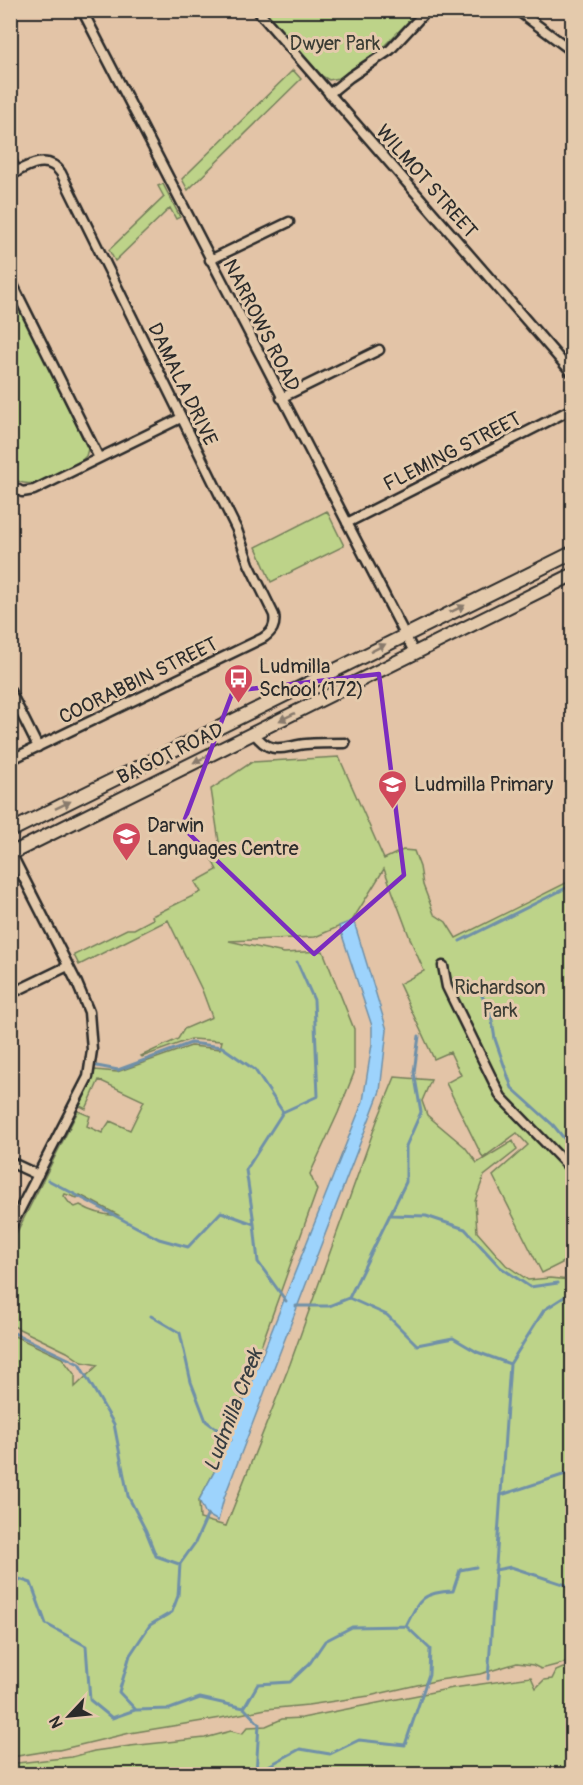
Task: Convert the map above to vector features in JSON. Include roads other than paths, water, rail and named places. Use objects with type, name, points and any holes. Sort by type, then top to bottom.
[{"type":"main road","name":"BAGOT ROAD","points":[[10,831],[573,553]]},
{"type":"main road","name":"BAGOT ROAD","points":[[11,853],[573,575]]},
{"type":"street","name":"NARROWS ROAD","points":[[82,10],[415,654]]},
{"type":"street","name":"WILMOT STREET","points":[[256,10],[573,373]]},
{"type":"street","points":[[330,94],[350,77],[390,50],[427,10]]},
{"type":"street","points":[[517,10],[573,51]]},
{"type":"street","points":[[10,159],[14,173]]},
{"type":"street","name":"DAMALA DRIVE","points":[[14,173],[39,162],[51,163],[61,173],[237,530],[249,564],[274,615],[275,624]]},
{"type":"street","points":[[210,260],[289,222]]},
{"type":"street","points":[[10,279],[99,458]]},
{"type":"street","points":[[281,398],[379,350]]},
{"type":"street","name":"FLEMING STREET","points":[[347,523],[573,409]]},
{"type":"street","points":[[14,487],[25,492],[34,490],[181,418]]},
{"type":"street","name":"COORABBIN STREET","points":[[10,760],[263,638],[275,624]]},
{"type":"street","points":[[10,691],[38,747]]},
{"type":"street","points":[[254,733],[260,742],[280,750],[303,744],[345,743]]},
{"type":"street","points":[[10,1229],[88,1077],[92,1041],[89,1012],[11,853]]},
{"type":"street","points":[[10,994],[68,966]]},
{"type":"street","points":[[443,966],[447,987],[501,1097],[573,1170]]},
{"type":"street","points":[[10,1162],[38,1175]]},
{"type":"water","points":[[352,921],[387,1030],[380,1091],[224,1498],[218,1521],[206,1514],[199,1500],[220,1461],[363,1101],[372,1044],[372,1026],[339,926]]},
{"type":"waterway","points":[[460,941],[572,885]]},
{"type":"waterway","points":[[283,1112],[318,1096],[314,1000],[297,962]]},
{"type":"waterway","points":[[478,987],[491,1015],[495,1039],[512,1088],[553,1125],[572,1148]]},
{"type":"waterway","points":[[349,1298],[406,1182],[406,1146],[421,1112],[414,1072],[419,1036]]},
{"type":"waterway","points":[[97,1066],[118,1070],[191,1043],[222,1047],[255,1070],[283,1112],[246,1170],[254,1223]]},
{"type":"waterway","points":[[48,1180],[159,1239],[188,1247],[221,1212],[254,1224],[258,1262],[286,1301]]},
{"type":"waterway","points":[[391,1215],[426,1216],[465,1229],[500,1267],[530,1287],[558,1283]]},
{"type":"waterway","points":[[488,1679],[510,1364],[544,1310],[572,1292]]},
{"type":"waterway","points":[[296,1306],[329,1306],[349,1298],[387,1315],[417,1345],[453,1338],[477,1352],[510,1364]]},
{"type":"waterway","points":[[151,1316],[180,1333],[191,1382],[206,1421],[231,1440]]},
{"type":"waterway","points":[[10,1331],[79,1364],[114,1424],[128,1496],[156,1556],[179,1564]]},
{"type":"waterway","points":[[501,1495],[572,1472]]},
{"type":"waterway","name":"Ludmilla Creek","points":[[208,1514],[195,1543],[180,1564],[178,1596],[172,1612],[150,1625],[130,1655],[119,1692],[136,1710],[170,1709],[200,1698],[244,1708],[259,1724],[256,1774]]},
{"type":"waterway","points":[[406,1626],[423,1599],[434,1593],[453,1591],[460,1570],[476,1567]]},
{"type":"waterway","points":[[495,1570],[511,1567],[572,1587]]},
{"type":"waterway","points":[[10,1576],[31,1583],[46,1624],[86,1646],[90,1700],[112,1718],[135,1710]]},
{"type":"waterway","points":[[244,1708],[258,1684],[290,1682],[310,1663],[325,1641],[352,1627],[406,1626],[430,1649],[429,1674],[405,1745],[359,1740],[330,1754],[300,1749],[257,1772]]},
{"type":"place","name":"Ludmilla School (172)","points":[[238,704]]},
{"type":"place","name":"Ludmilla Primary","points":[[393,810]]},
{"type":"place","name":"Darwin Languages Centre","points":[[126,862]]},
{"type":"park label","name":"Dwyer Park","points":[[335,43]]},
{"type":"park label","name":"Richardson Park","points":[[500,998]]}]
